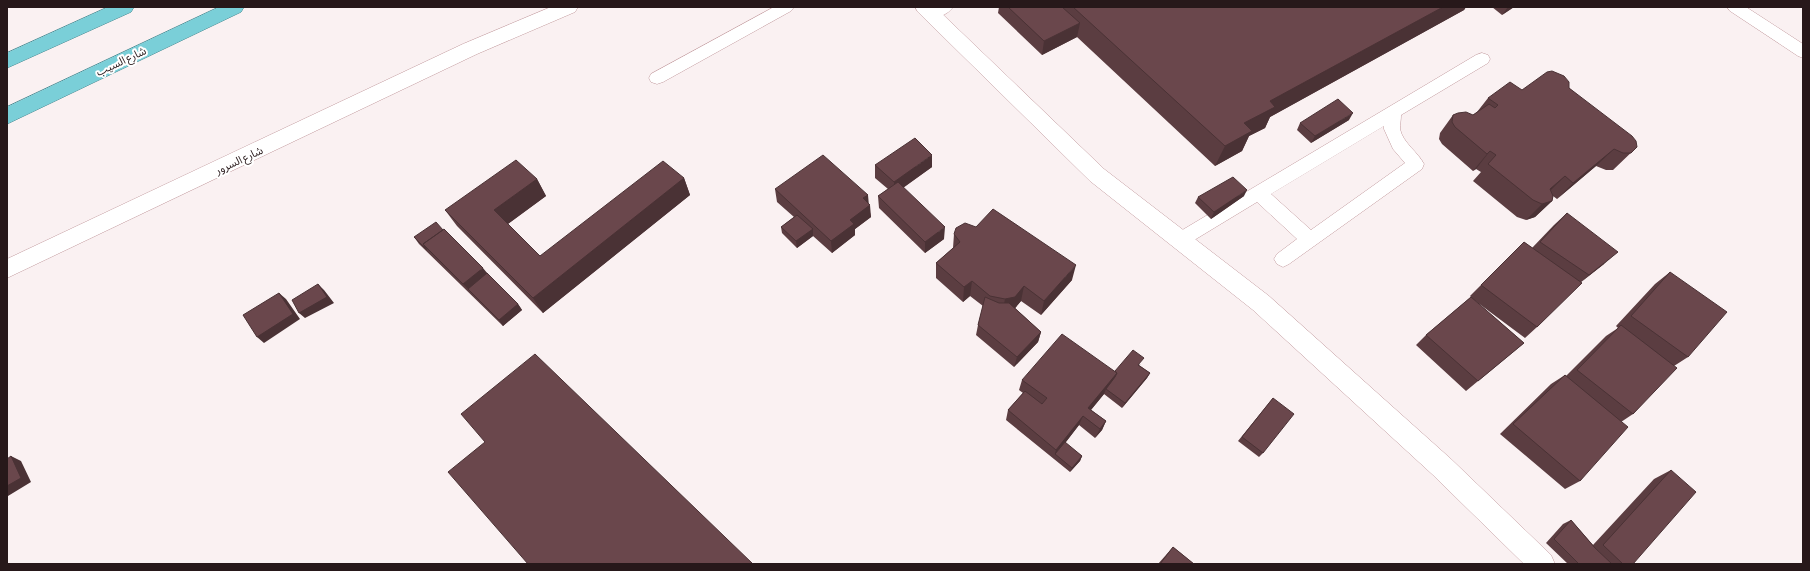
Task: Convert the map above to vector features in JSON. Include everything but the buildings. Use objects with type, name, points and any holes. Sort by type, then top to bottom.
[{"type":"highway","points":[[7,48],[108,7]]},
{"type":"highway","points":[[7,61],[125,7]]},
{"type":"highway","name":"شارع السيب","points":[[7,116],[235,7]]},
{"type":"street","name":"شارع السرور","points":[[470,49],[542,7]]},
{"type":"street","name":"شارع السرور","points":[[7,270],[470,49],[569,7]]},
{"type":"street","points":[[933,9],[1097,175],[1262,303],[1442,467],[1542,564]]},
{"type":"lane","points":[[657,78],[786,7]]},
{"type":"lane","points":[[1735,7],[1803,52]]},
{"type":"lane","points":[[1180,240],[1482,59]]},
{"type":"lane","points":[[1282,259],[1416,164],[1399,144],[1392,129],[1393,113]]},
{"type":"lane","points":[[1258,193],[1310,240]]}]
